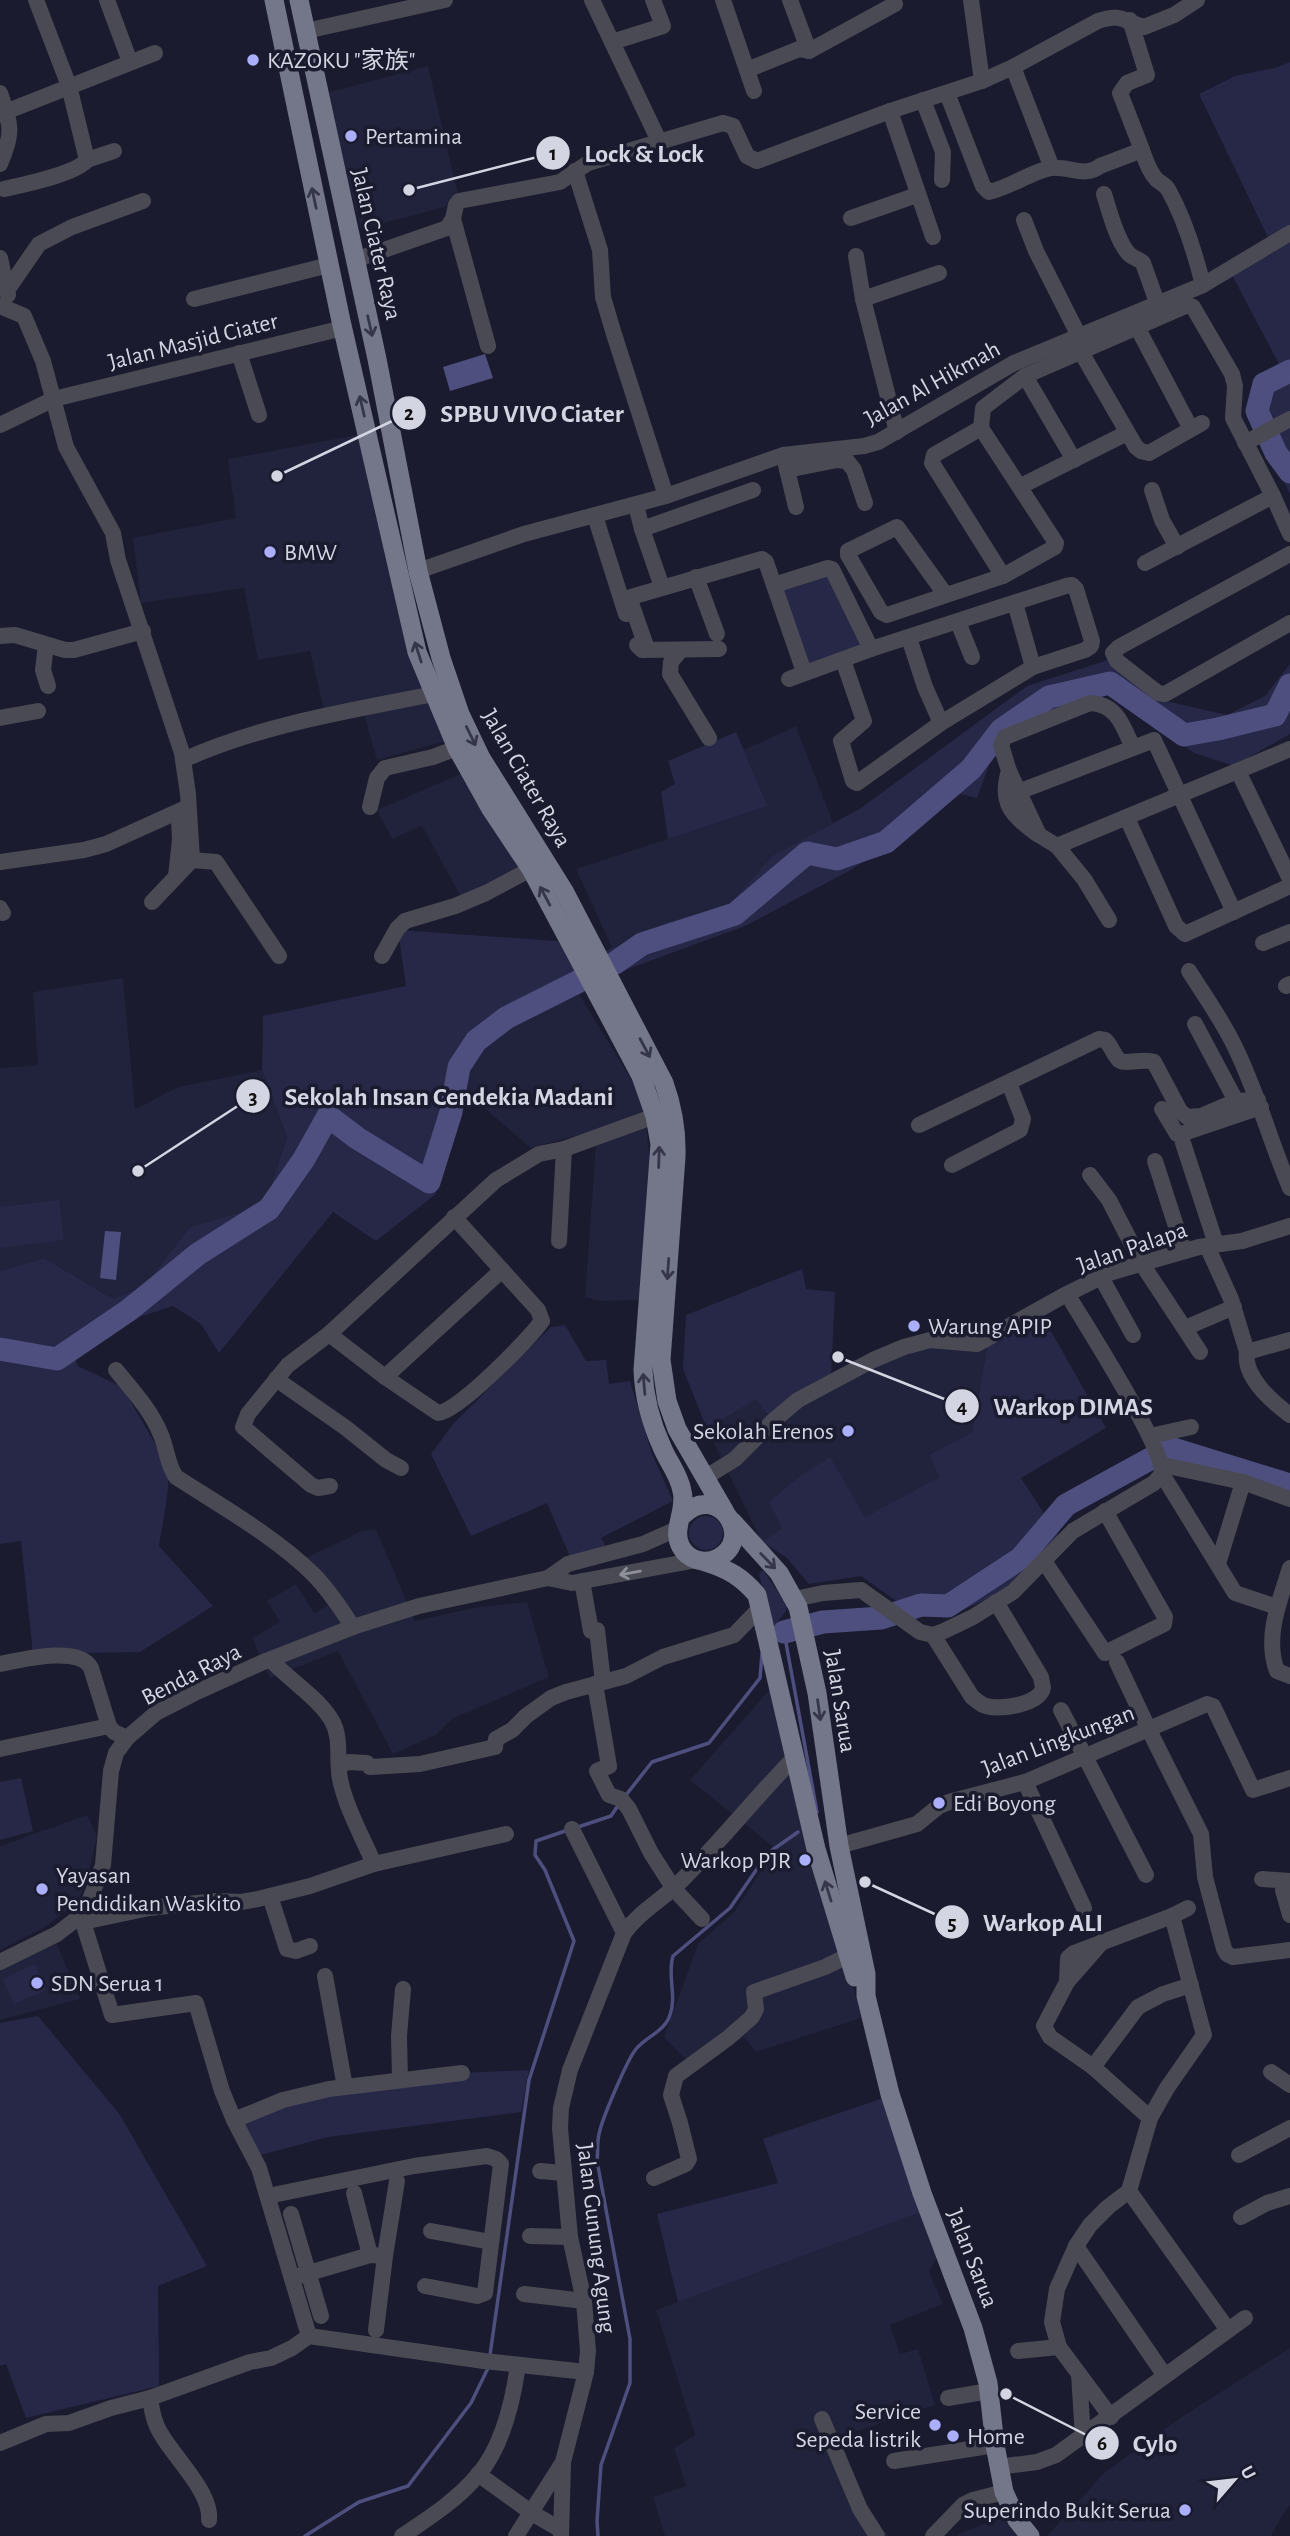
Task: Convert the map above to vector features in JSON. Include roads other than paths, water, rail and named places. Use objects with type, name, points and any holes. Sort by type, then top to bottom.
[{"type":"main road","name":"Jalan Ciater Raya","points":[[274,0],[329,265],[417,652],[457,748],[491,809],[586,953]]},
{"type":"main road","name":"Jalan Ciater Raya","points":[[299,0],[377,359],[418,571],[441,659],[460,714],[481,758],[551,868],[586,953],[606,992],[655,1116],[660,1144],[643,1383],[649,1414],[683,1493],[680,1522]]},
{"type":"main road","points":[[297,113],[322,108]]},
{"type":"main road","points":[[352,363],[377,359]]},
{"type":"main road","name":"Jalan Ciater Raya","points":[[606,992],[664,1083],[675,1121],[676,1157],[661,1360],[667,1401],[677,1429],[728,1516]]},
{"type":"main road","points":[[683,1493],[706,1477]]},
{"type":"main road","points":[[702,1504],[718,1507],[728,1516],[734,1528],[731,1545],[721,1557],[701,1561],[684,1552],[678,1538],[680,1522],[688,1510],[702,1504]]},
{"type":"main road","name":"Jalan Sarua","points":[[728,1516],[779,1573],[796,1603],[807,1642],[839,1846],[855,1977],[866,1996],[901,2132],[973,2328],[989,2391],[998,2467],[1004,2492],[1011,2509],[1030,2536]]},
{"type":"main road","name":"Jalan Sarua","points":[[701,1561],[730,1570],[745,1580],[757,1595],[816,1849],[854,1953]]},
{"type":"street","points":[[36,0],[69,86],[87,160]]},
{"type":"street","points":[[107,0],[130,62]]},
{"type":"street","points":[[306,31],[445,0]]},
{"type":"street","points":[[592,0],[660,143]]},
{"type":"street","points":[[612,43],[663,26],[653,0]]},
{"type":"street","points":[[723,0],[754,91]]},
{"type":"street","points":[[790,0],[809,51]]},
{"type":"street","points":[[971,0],[982,81]]},
{"type":"street","points":[[355,260],[447,228],[459,201],[559,182],[588,163],[727,123],[733,126],[747,156],[757,161],[890,111],[982,81],[1098,21],[1110,17],[1130,20],[1144,27],[1197,0]]},
{"type":"street","points":[[747,70],[799,49],[809,51],[895,4]]},
{"type":"street","points":[[1130,20],[1147,75],[1127,83],[1120,93],[1150,170],[1157,180],[1167,187],[1178,209],[1193,247],[1203,285]]},
{"type":"street","points":[[3,112],[155,53]]},
{"type":"street","points":[[1013,67],[1052,168]]},
{"type":"street","points":[[0,93],[3,112],[10,121],[10,134],[0,164]]},
{"type":"street","points":[[947,93],[983,186],[988,191],[995,191],[1052,168],[1084,172],[1142,150]]},
{"type":"street","points":[[923,100],[943,152],[942,180]]},
{"type":"street","points":[[890,111],[933,237]]},
{"type":"street","points":[[4,189],[53,176],[114,151]]},
{"type":"street","points":[[575,171],[600,250],[603,296],[666,496]]},
{"type":"street","points":[[1104,194],[1122,243],[1129,254],[1143,263],[1158,305]]},
{"type":"street","points":[[851,218],[917,195]]},
{"type":"street","points":[[143,201],[72,227],[39,244],[8,289],[4,307],[24,316],[54,399],[66,447],[113,533],[118,560],[183,760],[184,809],[191,860]]},
{"type":"street","points":[[453,219],[488,346]]},
{"type":"street","points":[[1024,220],[1035,251],[1127,433],[1141,452],[1149,453],[1196,426],[1137,327]]},
{"type":"street","name":"Jalan Al Hikmah","points":[[418,571],[524,534],[785,463],[888,439],[1014,363],[1080,344],[1203,285],[1290,233]]},
{"type":"street","points":[[856,256],[863,299],[897,432]]},
{"type":"street","points":[[0,258],[8,289]]},
{"type":"street","points":[[194,299],[329,265]]},
{"type":"street","points":[[863,299],[939,273]]},
{"type":"street","points":[[946,594],[897,527],[848,551],[883,614],[1003,576],[1056,545],[1021,486],[981,428],[983,408],[1025,376],[1080,344],[1137,327],[1188,305],[1193,307],[1235,380],[1233,418],[1250,441],[1290,534]]},
{"type":"street","name":"Jalan Masjid Ciater","points":[[0,425],[54,399],[343,328]]},
{"type":"street","points":[[239,353],[259,415]]},
{"type":"street","points":[[1025,376],[1074,460]]},
{"type":"street","points":[[1250,441],[1287,421]]},
{"type":"street","points":[[981,428],[934,455],[932,463],[1003,576]]},
{"type":"street","points":[[1021,486],[1127,433]]},
{"type":"street","points":[[796,507],[785,463],[847,461],[854,470],[865,503]]},
{"type":"street","points":[[642,528],[753,490]]},
{"type":"street","points":[[1152,490],[1162,520],[1177,547]]},
{"type":"street","points":[[1145,563],[1273,496]]},
{"type":"street","points":[[636,505],[662,587]]},
{"type":"street","points":[[595,516],[637,646],[642,650],[681,650],[718,641],[696,577]]},
{"type":"street","points":[[1290,554],[1119,647],[1113,653],[1117,661],[1158,693],[1165,694],[1290,623]]},
{"type":"street","points":[[646,646],[630,600],[634,596],[762,559],[766,562],[774,585],[796,676],[871,649],[1072,585],[1076,589],[1092,641],[1091,646],[1085,650],[1033,667],[941,723],[860,782],[855,782],[841,741],[864,721],[843,660]]},
{"type":"street","points":[[774,585],[832,569],[871,649]]},
{"type":"street","points":[[1015,603],[1033,667]]},
{"type":"street","points":[[958,622],[972,657]]},
{"type":"street","points":[[0,636],[15,635],[74,650],[143,631]]},
{"type":"street","points":[[909,638],[925,687],[941,723]]},
{"type":"street","points":[[46,645],[43,670],[48,686]]},
{"type":"street","points":[[681,650],[671,662],[670,674],[709,738]]},
{"type":"street","points":[[183,760],[222,743],[284,725],[434,694]]},
{"type":"street","points":[[1040,835],[1009,771],[1001,745],[1005,737],[1090,703],[1101,703],[1118,716],[1133,748]]},
{"type":"street","points":[[0,718],[38,710]]},
{"type":"street","points":[[1018,792],[1154,740],[1234,912]]},
{"type":"street","points":[[370,807],[377,778],[385,768],[433,757],[457,748]]},
{"type":"street","points":[[1057,846],[1290,749]]},
{"type":"street","points":[[1009,771],[1004,797],[1012,812],[1021,822],[1057,846],[1084,879],[1110,920]]},
{"type":"street","points":[[1238,771],[1290,879]]},
{"type":"street","points":[[0,862],[95,847],[184,809]]},
{"type":"street","points":[[176,876],[184,809]]},
{"type":"street","points":[[1127,818],[1180,932],[1185,934],[1290,886]]},
{"type":"street","points":[[152,902],[191,860]]},
{"type":"street","points":[[191,860],[216,862],[279,956]]},
{"type":"street","points":[[382,956],[397,929],[405,921],[475,897],[531,869]]},
{"type":"street","points":[[1264,943],[1290,932]]},
{"type":"street","points":[[1189,971],[1234,1044],[1290,1188]]},
{"type":"street","points":[[1195,1024],[1236,1101]]},
{"type":"street","points":[[919,1125],[1099,1039],[1105,1040],[1118,1059],[1124,1062],[1146,1059],[1154,1062],[1180,1111],[1187,1118],[1201,1116],[1236,1101],[1259,1104]]},
{"type":"street","points":[[952,1165],[1020,1130],[1023,1119],[1009,1083]]},
{"type":"street","points":[[1162,1109],[1177,1134],[1181,1135],[1259,1104]]},
{"type":"street","points":[[330,1486],[318,1488],[311,1485],[243,1427],[248,1414],[276,1379],[294,1360],[329,1334],[454,1217],[516,1166],[539,1154],[564,1149],[655,1116]]},
{"type":"street","points":[[1183,1143],[1211,1245],[1247,1352],[1245,1362],[1252,1377],[1290,1415]]},
{"type":"street","points":[[559,1241],[564,1149]]},
{"type":"street","points":[[1155,1161],[1184,1251]]},
{"type":"street","points":[[1090,1175],[1109,1200],[1142,1264],[1200,1352]]},
{"type":"street","points":[[329,1334],[438,1413],[464,1401],[542,1321],[538,1310],[454,1217]]},
{"type":"street","name":"Jalan Palapa","points":[[706,1477],[735,1459],[772,1421],[798,1400],[853,1370],[904,1347],[930,1340],[981,1342],[1101,1277],[1184,1251],[1242,1241],[1290,1226]]},
{"type":"street","points":[[385,1377],[502,1270]]},
{"type":"street","points":[[1101,1277],[1133,1335]]},
{"type":"street","points":[[1072,1302],[1151,1438],[1162,1468],[1235,1593],[1277,1607]]},
{"type":"street","points":[[1185,1328],[1234,1307]]},
{"type":"street","points":[[1247,1352],[1290,1340]]},
{"type":"street","points":[[116,1370],[155,1422],[176,1477],[267,1537],[306,1567],[354,1627]]},
{"type":"street","points":[[276,1379],[386,1460],[401,1468]]},
{"type":"street","points":[[1151,1438],[1191,1427]]},
{"type":"street","points":[[1162,1468],[1243,1482],[1290,1499]]},
{"type":"street","points":[[796,1603],[824,1593],[861,1590],[920,1632],[933,1635],[973,1617],[1013,1592],[1073,1531],[1154,1483],[1162,1468]]},
{"type":"street","points":[[1218,1564],[1243,1482]]},
{"type":"street","points":[[1044,1560],[1105,1653],[1164,1624],[1166,1621],[1163,1614],[1105,1511]]},
{"type":"street","name":"Benda Raya","points":[[0,1962],[81,1920],[103,1865],[111,1771],[116,1753],[127,1738],[156,1713],[197,1692],[354,1627],[419,1606],[548,1578],[568,1564],[656,1540],[680,1522]]},
{"type":"street","name":"Benda Raya","points":[[548,1578],[572,1583],[701,1561]]},
{"type":"street","points":[[1290,1568],[1277,1607],[1271,1644],[1277,1671],[1290,1676]]},
{"type":"street","points":[[582,1581],[591,1631],[597,1629],[599,1683],[609,1766],[597,1771],[609,1794],[625,1804],[674,1889],[702,1919]]},
{"type":"street","points":[[933,1635],[972,1697],[984,1706],[1004,1707],[1037,1698],[1043,1688],[1041,1677],[996,1602]]},
{"type":"street","points":[[339,1765],[349,1762],[367,1763],[370,1767],[420,1764],[495,1747],[496,1739],[512,1730],[551,1698],[626,1676],[663,1657],[734,1635],[761,1607]]},
{"type":"street","points":[[0,1664],[42,1657],[82,1658],[91,1668],[109,1726],[114,1732],[127,1738]]},
{"type":"street","points":[[271,1660],[329,1717],[337,1736],[340,1776],[345,1796],[374,1864]]},
{"type":"street","points":[[1117,1662],[1201,1835],[1205,1877],[1227,1954],[1233,1957],[1290,1950]]},
{"type":"street","name":"Jalan Lingkungan","points":[[839,1846],[917,1824],[939,1807],[952,1801],[1025,1782],[1207,1704],[1213,1706],[1253,1790],[1290,1778]]},
{"type":"street","points":[[1061,1710],[1146,1875]]},
{"type":"street","points":[[0,1749],[109,1726]]},
{"type":"street","name":"Jalan Gunung Agung","points":[[516,2536],[563,2462],[589,2351],[584,2301],[570,2237],[560,2129],[561,2108],[570,2070],[624,1933],[634,1920],[674,1889],[794,1758]]},
{"type":"street","points":[[1025,1782],[1084,1908]]},
{"type":"street","points":[[572,1829],[624,1933]]},
{"type":"street","points":[[321,2316],[300,2276],[259,2168],[222,2091],[192,1998],[112,2015],[81,1920],[216,1900],[241,1902],[310,1886],[374,1864],[506,1834]]},
{"type":"street","points":[[1262,1879],[1289,1881],[1283,1890],[1290,1915]]},
{"type":"street","points":[[270,1896],[287,1949],[296,1951],[310,1947]]},
{"type":"street","points":[[1150,2118],[1093,2067],[1051,2037],[1044,2026],[1067,1982],[1102,1941],[1188,1908]]},
{"type":"street","points":[[1111,2417],[1059,2347],[1052,2322],[1057,2289],[1076,2246],[1090,2225],[1129,2191],[1150,2118],[1167,2088],[1203,2039],[1204,2031],[1172,1916]]},
{"type":"street","points":[[654,2178],[686,2164],[689,2159],[671,2095],[676,2076],[752,2017],[756,2009],[754,1992],[825,1967],[854,1953]]},
{"type":"street","points":[[324,1976],[345,2087]]},
{"type":"street","points":[[1093,2067],[1138,2007],[1163,1994],[1191,1985]]},
{"type":"street","points":[[400,2080],[398,2036],[403,1989]]},
{"type":"street","points":[[1271,2072],[1290,2085]]},
{"type":"street","points":[[234,2120],[283,2100],[345,2087],[461,2073]]},
{"type":"street","points":[[1239,2155],[1290,2129]]},
{"type":"street","points":[[268,2196],[414,2166],[487,2156],[496,2159],[500,2164],[485,2293],[477,2295],[425,2286]]},
{"type":"street","points":[[540,2171],[564,2173]]},
{"type":"street","points":[[376,2330],[377,2255],[397,2181]]},
{"type":"street","points":[[1129,2191],[1228,2330]]},
{"type":"street","points":[[354,2193],[377,2255]]},
{"type":"street","points":[[1241,2217],[1267,2203],[1290,2196]]},
{"type":"street","points":[[291,2214],[309,2336]]},
{"type":"street","points":[[431,2231],[491,2242]]},
{"type":"street","points":[[530,2236],[570,2237]]},
{"type":"street","points":[[1076,2246],[1165,2376]]},
{"type":"street","points":[[300,2276],[377,2255]]},
{"type":"street","points":[[524,2294],[584,2301]]},
{"type":"street","points":[[998,2467],[1044,2461],[1083,2438],[1245,2318]]},
{"type":"street","points":[[0,2443],[46,2424],[69,2423],[150,2398],[250,2362],[271,2358],[309,2336],[586,2372]]},
{"type":"street","points":[[1018,2351],[1059,2347]]},
{"type":"street","points":[[402,2536],[445,2506],[478,2474],[493,2451],[503,2424],[514,2392],[518,2365]]},
{"type":"street","points":[[1079,2374],[1083,2438]]},
{"type":"street","points":[[948,2398],[989,2391]]},
{"type":"street","points":[[150,2398],[152,2413],[159,2430],[202,2494],[210,2512],[209,2519]]},
{"type":"street","points":[[822,2419],[860,2509],[877,2536]]},
{"type":"street","points":[[894,2461],[995,2445]]},
{"type":"street","points":[[561,2533],[563,2462]]},
{"type":"street","points":[[478,2474],[561,2533]]},
{"type":"street","points":[[933,2536],[963,2505],[1004,2492]]},
{"type":"water","points":[[485,354],[493,378],[450,391],[443,367]]},
{"type":"water","points":[[105,1231],[121,1232],[116,1280],[100,1278]]},
{"type":"waterway","points":[[1290,371],[1264,384],[1257,411],[1276,453],[1290,472]]},
{"type":"waterway","points":[[0,1349],[57,1359],[129,1310],[198,1254],[269,1209],[304,1159],[328,1116],[357,1138],[429,1182],[451,1112],[459,1067],[476,1041],[506,1018],[615,963],[642,944],[735,914],[807,853],[837,859],[886,842],[971,769],[1001,730],[1049,697],[1110,683],[1184,735],[1275,715],[1290,685]]},
{"type":"waterway","points":[[784,1632],[823,1622],[881,1618],[921,1605],[948,1606],[1021,1558],[1066,1505],[1170,1448],[1290,1485]]},
{"type":"waterway","points":[[784,1632],[817,1812]]},
{"type":"waterway","points":[[775,1641],[784,1632]]},
{"type":"waterway","points":[[626,1795],[652,1762],[709,1743],[760,1678],[762,1654]]},
{"type":"waterway","points":[[575,1828],[611,1816],[619,1804]]},
{"type":"waterway","points":[[490,2355],[529,2080],[574,1941],[545,1870],[535,1855],[536,1841],[568,1830]]},
{"type":"waterway","points":[[598,2536],[601,2465],[630,2383],[630,2339],[597,2161],[601,2126],[632,2055],[668,2021],[673,2000],[673,1956],[730,1908],[768,1853],[798,1832]]},
{"type":"waterway","points":[[305,2536],[359,2502],[408,2486],[471,2403],[489,2366]]},
{"type":"place","name":"KAZOKU \"家族\"","points":[[253,60]]},
{"type":"place","name":"Pertamina","points":[[351,136]]},
{"type":"place","name":"Lock & Lock","points":[[409,190]]},
{"type":"place","name":"SPBU VIVO Ciater","points":[[277,476]]},
{"type":"place","name":"BMW","points":[[270,552]]},
{"type":"place","name":"Sekolah Insan Cendekia Madani","points":[[138,1171]]},
{"type":"place","name":"Warung APIP","points":[[914,1326]]},
{"type":"place","name":"Warkop DIMAS","points":[[838,1357]]},
{"type":"place","name":"Sekolah Erenos","points":[[848,1431]]},
{"type":"place","name":"Edi Boyong","points":[[939,1803]]},
{"type":"place","name":"Warkop PJR","points":[[805,1860]]},
{"type":"place","name":"Warkop ALI","points":[[865,1882]]},
{"type":"place","name":"Yayasan Pendidikan Waskito","points":[[42,1889]]},
{"type":"place","name":"SDN Serua 1","points":[[37,1983]]},
{"type":"place","name":"Cylo","points":[[1006,2394]]},
{"type":"place","name":"Service Sepeda listrik","points":[[935,2425]]},
{"type":"place","name":"Home","points":[[953,2436]]},
{"type":"place","name":"Superindo Bukit Serua","points":[[1185,2510]]}]
